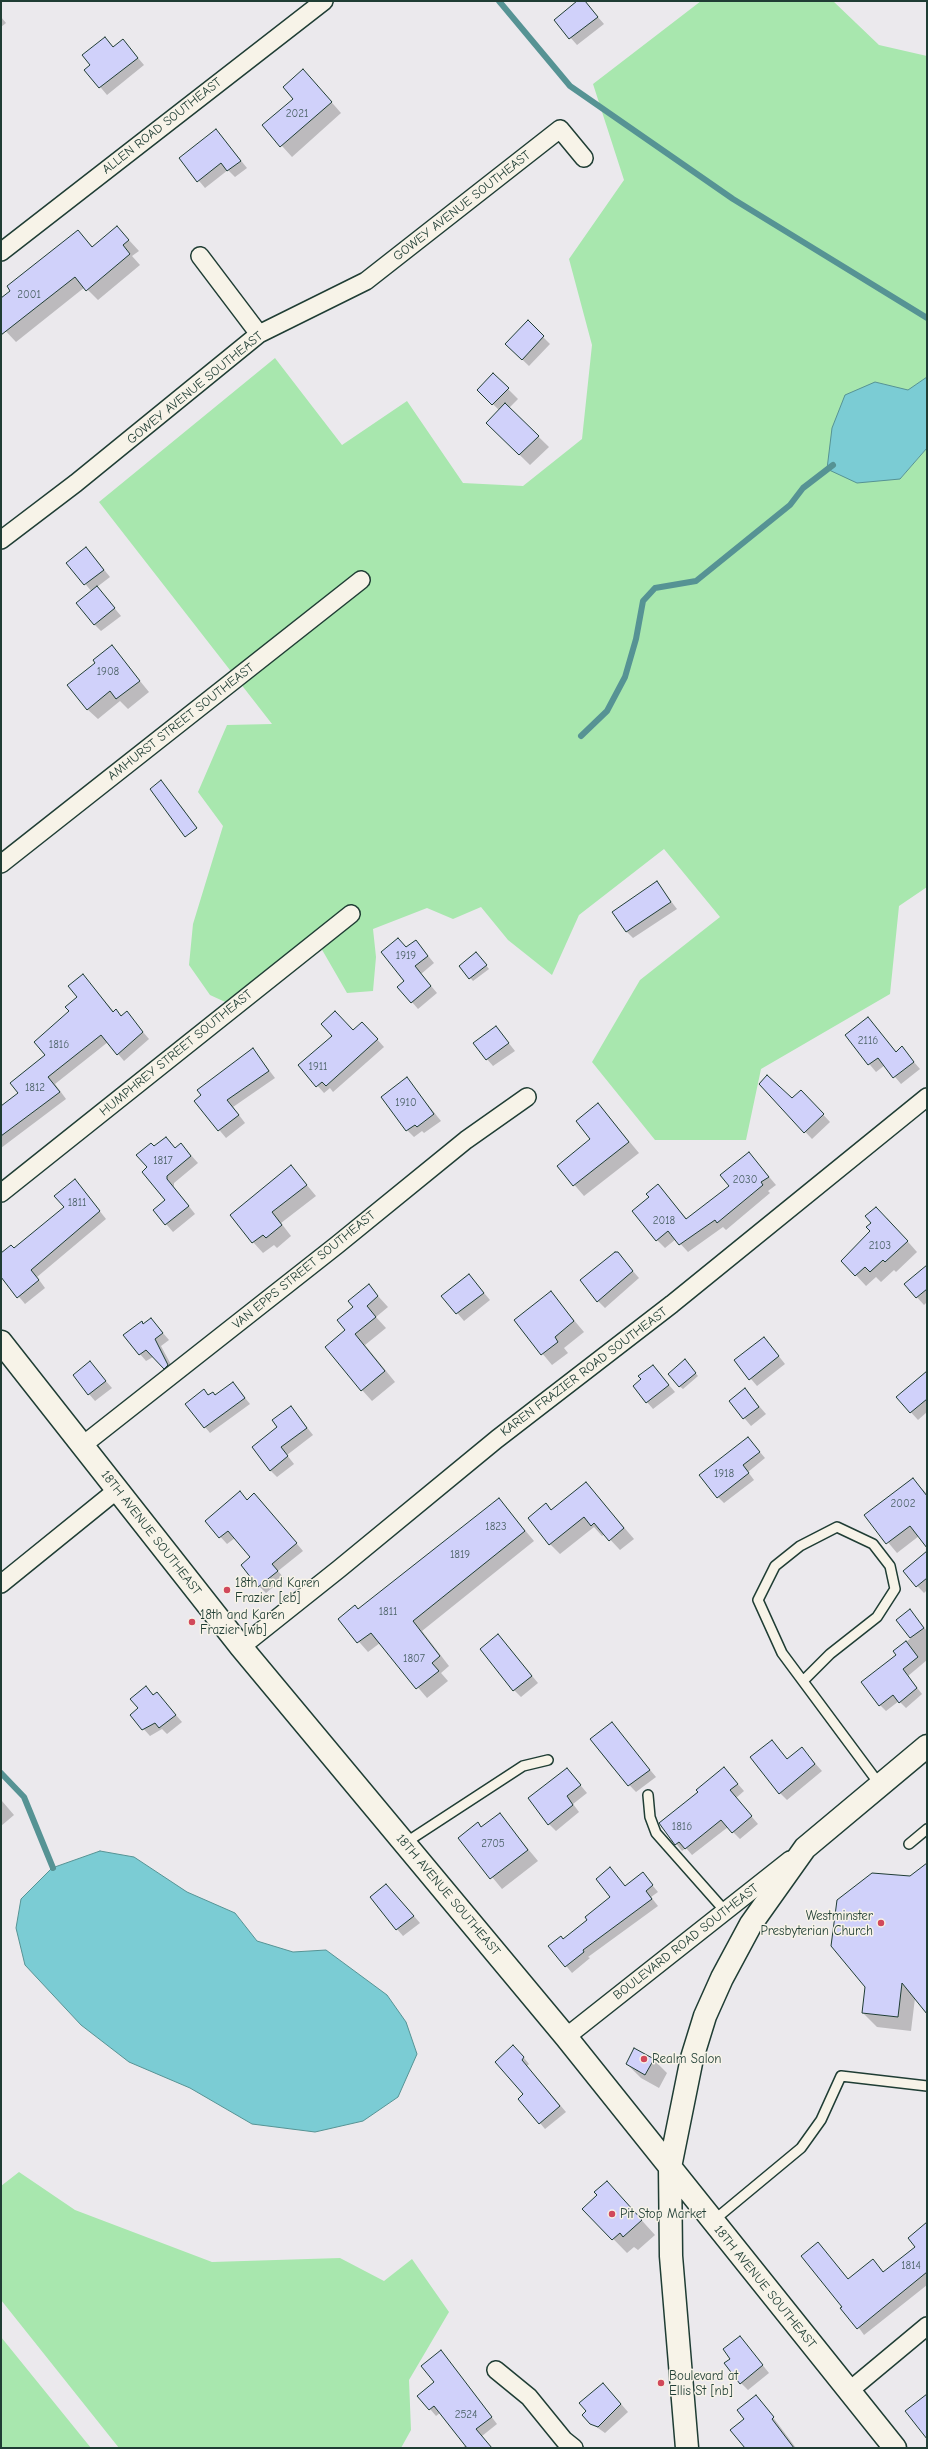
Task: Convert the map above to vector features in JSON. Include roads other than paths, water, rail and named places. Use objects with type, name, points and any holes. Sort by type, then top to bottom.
[{"type":"street","name":"ALLEN ROAD SOUTHEAST","points":[[1,252],[324,1]]},
{"type":"street","name":"GOWEY AVENUE SOUTHEAST","points":[[1,540],[76,483],[259,334],[366,281],[560,129],[584,158]]},
{"type":"street","points":[[200,256],[259,334]]},
{"type":"street","name":"AMHURST STREET SOUTHEAST","points":[[1,864],[361,580]]},
{"type":"street","name":"HUMPHREY STREET SOUTHEAST","points":[[1,1193],[351,914]]},
{"type":"street","name":"VAN EPPS STREET SOUTHEAST","points":[[83,1445],[337,1245],[466,1140],[527,1097]]},
{"type":"street","name":"KAREN FRAZIER ROAD SOUTHEAST","points":[[241,1646],[339,1569],[497,1439],[672,1304],[927,1097]]},
{"type":"street","name":"18TH AVENUE SOUTHEAST","points":[[1,1342],[241,1646],[566,2037],[895,2448]]},
{"type":"street","points":[[1,1584],[117,1490]]},
{"type":"street","name":"BOULEVARD ROAD SOUTHEAST","points":[[566,2037],[805,1848],[927,1746]]},
{"type":"street","name":"BOULEVARD ROAD SOUTHEAST","points":[[687,2448],[672,2256],[670,2167],[692,2058],[705,2016],[722,1978],[751,1924],[805,1848]]},
{"type":"street","points":[[849,2391],[927,2326]]},
{"type":"street","points":[[496,2370],[530,2396],[564,2440],[574,2448]]},
{"type":"lane","points":[[803,1681],[830,1654],[877,1617],[895,1589],[890,1566],[873,1544],[837,1527],[800,1546],[775,1566],[758,1600],[782,1653],[880,1785]]},
{"type":"lane","points":[[405,1843],[523,1766],[548,1760]]},
{"type":"lane","points":[[648,1795],[650,1817],[656,1833],[725,1911]]},
{"type":"lane","points":[[909,1844],[927,1829]]},
{"type":"lane","points":[[713,2221],[801,2148],[821,2120],[841,2076],[927,2086]]},
{"type":"water","points":[[927,377],[927,448],[900,479],[857,483],[827,469],[832,428],[845,395],[875,382],[908,390]]},
{"type":"water","points":[[100,1851],[134,1857],[187,1892],[235,1913],[257,1941],[293,1952],[326,1950],[387,1995],[406,2022],[417,2054],[398,2097],[363,2121],[315,2132],[252,2124],[190,2088],[129,2062],[81,2025],[25,1965],[16,1928],[21,1899],[52,1868]]},
{"type":"waterway","points":[[499,1],[570,86],[733,199],[927,318]]},
{"type":"waterway","points":[[581,736],[607,711],[625,677],[636,639],[643,601],[655,588],[696,581],[790,505],[803,488],[833,465]]},
{"type":"waterway","points":[[1,1773],[24,1797],[53,1868]]},
{"type":"place","name":"18th and Karen Frazier [eb]","points":[[227,1590]]},
{"type":"place","name":"18th and Karen Frazier [wb]","points":[[192,1622]]},
{"type":"place","name":"Westminster Presbyterian Church","points":[[881,1923]]},
{"type":"place","name":"Realm Salon","points":[[644,2059]]},
{"type":"place","name":"Pit Stop Market","points":[[612,2214]]},
{"type":"place","name":"Boulevard at Ellis St [nb]","points":[[661,2383]]}]
